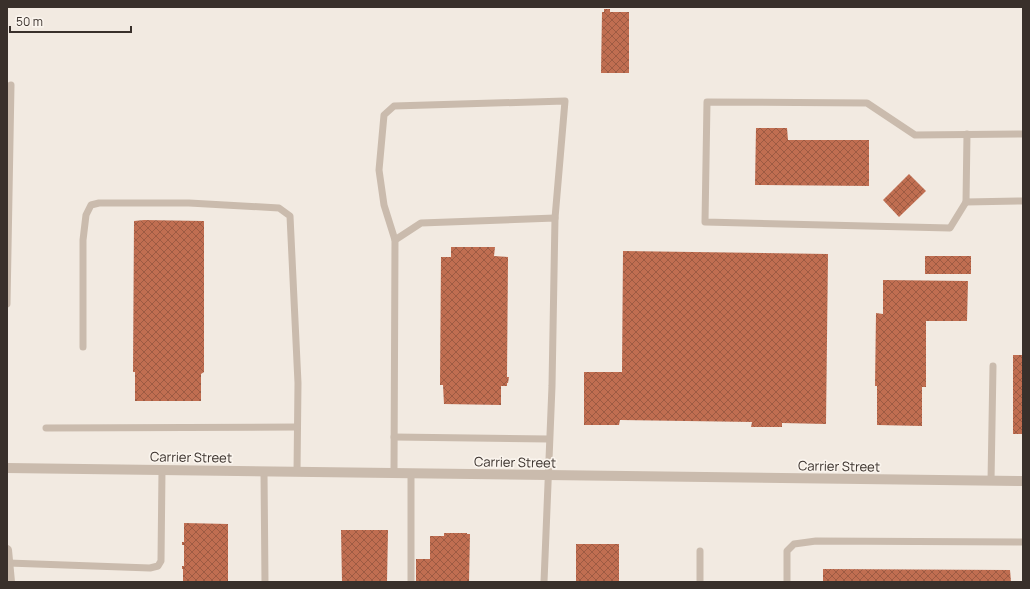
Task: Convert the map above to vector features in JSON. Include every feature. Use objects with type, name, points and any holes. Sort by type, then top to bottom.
[{"type":"street","name":"Carrier Street","points":[[7,468],[1023,482]]},
{"type":"street","points":[[7,550],[10,582]]},
{"type":"lane","points":[[7,304],[10,85]]},
{"type":"lane","points":[[394,473],[395,240],[384,204],[379,170],[384,115],[394,106],[565,101],[555,218],[550,439],[544,582]]},
{"type":"lane","points":[[967,134],[966,202],[950,228],[705,222],[707,102],[867,103],[915,135],[967,134],[1023,134]]},
{"type":"lane","points":[[966,202],[1023,201]]},
{"type":"lane","points":[[82,347],[82,240],[86,215],[91,205],[98,203],[189,203],[279,208],[290,216],[298,383],[297,472]]},
{"type":"lane","points":[[395,240],[421,223],[555,218]]},
{"type":"lane","points":[[991,481],[993,366]]},
{"type":"lane","points":[[46,428],[297,427]]},
{"type":"lane","points":[[394,437],[550,439]]},
{"type":"lane","points":[[8,563],[150,568],[158,566],[161,560],[162,470]]},
{"type":"lane","points":[[264,471],[265,582]]},
{"type":"lane","points":[[410,582],[411,473]]},
{"type":"lane","points":[[787,582],[786,551],[794,544],[816,541],[1023,542]]},
{"type":"lane","points":[[700,551],[700,582]]},
{"type":"building","points":[[604,9],[610,9],[610,12],[629,12],[629,73],[601,73],[602,12],[604,12]]},
{"type":"building","points":[[756,128],[787,128],[788,140],[869,140],[869,186],[755,185]]},
{"type":"building","points":[[909,174],[926,191],[899,217],[883,200]]},
{"type":"building","points":[[134,221],[204,221],[204,372],[201,374],[201,401],[135,401],[135,372],[133,372]]},
{"type":"building","points":[[451,247],[495,247],[494,256],[508,257],[507,377],[509,377],[507,386],[501,386],[501,405],[444,404],[443,385],[440,385],[441,257],[451,257]]},
{"type":"building","points":[[623,251],[828,254],[826,424],[782,423],[782,427],[751,427],[752,422],[620,420],[619,425],[584,425],[584,372],[622,372]]},
{"type":"building","points":[[925,256],[971,256],[971,274],[925,274]]},
{"type":"building","points":[[883,280],[968,281],[967,321],[926,321],[926,387],[922,387],[922,426],[877,425],[877,386],[875,386],[876,313],[883,314]]},
{"type":"building","points":[[1013,355],[1023,355],[1023,434],[1013,434]]},
{"type":"building","points":[[184,523],[228,524],[228,582],[183,582],[182,566],[184,566],[184,545],[182,545],[182,542],[184,542]]},
{"type":"building","points":[[341,530],[388,530],[387,582],[342,582]]},
{"type":"building","points":[[444,533],[470,534],[469,582],[416,582],[416,559],[430,559],[430,536],[444,536]]},
{"type":"building","points":[[576,544],[619,544],[619,582],[576,582]]},
{"type":"building","points":[[823,569],[1010,570],[1011,582],[823,582]]}]
